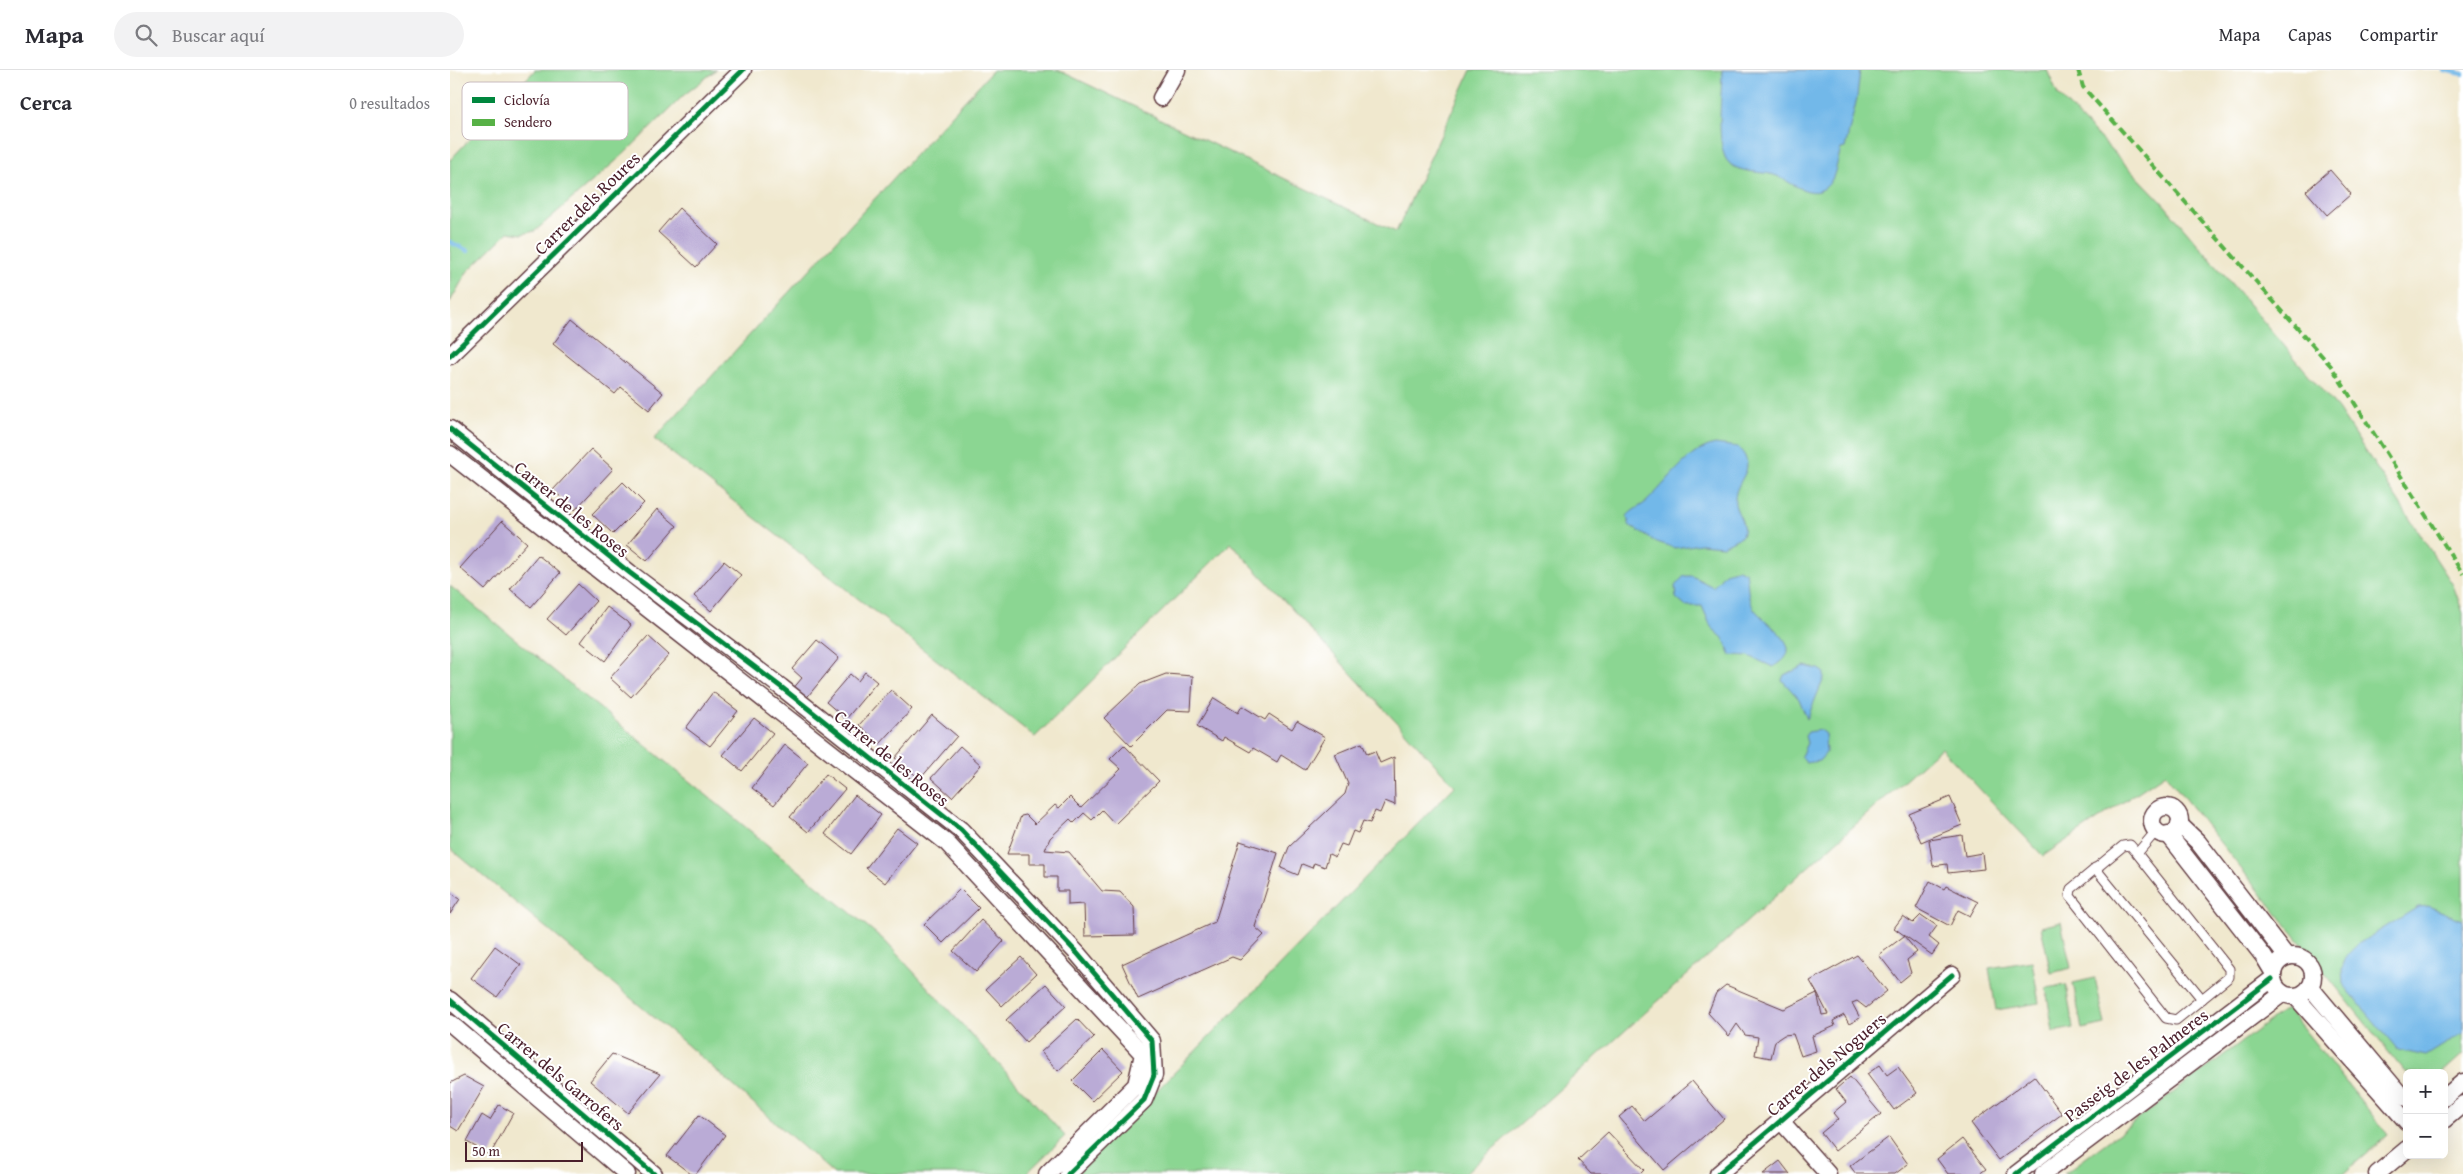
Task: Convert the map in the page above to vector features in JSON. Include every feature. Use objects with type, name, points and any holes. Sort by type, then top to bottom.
[{"type":"street","name":"Carrer dels Roures","points":[[450,356],[743,70]]},
{"type":"street","points":[[1161,98],[1177,70]]},
{"type":"street","name":"Carrer de les Roses","points":[[450,429],[630,573],[781,687],[960,830],[1077,953],[1152,1041],[1154,1075],[1144,1100],[1068,1174]]},
{"type":"street","name":"Carrer de les Roses","points":[[450,454],[947,844],[1143,1054],[1136,1085],[1047,1174]]},
{"type":"street","points":[[2168,829],[2198,842],[2287,957]]},
{"type":"street","points":[[2168,829],[2264,957],[2277,989],[2289,995],[2403,1118]]},
{"type":"street","points":[[2272,975],[2276,965],[2287,957],[2298,957],[2310,965],[2313,973],[2310,987],[2303,994],[2289,995]]},
{"type":"street","name":"Carrer dels Noguers","points":[[1718,1174],[1952,975]]},
{"type":"street","name":"Passeig de les Palmeres","points":[[2016,1174],[2272,975]]},
{"type":"street","points":[[2310,987],[2403,1096]]},
{"type":"street","name":"Passeig de les Palmeres","points":[[2043,1174],[2289,995]]},
{"type":"street","name":"Carrer dels Garrofers","points":[[450,1000],[654,1174]]},
{"type":"street","name":"Carrer dels Garrofers","points":[[450,1023],[627,1174]]},
{"type":"street","points":[[2448,1095],[2463,1082]]},
{"type":"street","points":[[2448,1117],[2463,1104]]},
{"type":"street","points":[[1781,1121],[1828,1174]]},
{"type":"street","points":[[2377,1174],[2403,1152]]},
{"type":"lane","points":[[2136,852],[2168,829]]},
{"type":"lane","points":[[2130,845],[2136,852],[2229,969],[2229,977],[2176,1020],[2166,1018],[2070,896],[2071,889],[2123,846],[2130,845]]},
{"type":"lane","points":[[2095,868],[2202,998]]},
{"type":"green space","points":[[535,70],[716,70],[684,95],[624,154],[535,231],[522,234],[508,232],[467,272],[450,302],[450,160],[469,140],[628,140],[628,82],[524,82]]},
{"type":"green space","points":[[993,70],[1058,70],[1396,232],[1471,70],[2047,70],[2058,95],[2161,201],[2338,409],[2453,585],[2463,613],[2463,1054],[2446,1069],[2403,1070],[2165,774],[2043,856],[1941,748],[1465,1174],[1075,1174],[1455,786],[1231,543],[1035,737],[654,439]]},
{"type":"green space","points":[[450,586],[884,940],[1065,1136],[1026,1174],[834,1174],[686,1044],[450,848]]},
{"type":"green space","points":[[2061,922],[2071,968],[2051,973],[2041,927]]},
{"type":"green space","points":[[2032,961],[2039,1003],[1996,1010],[1989,968]]},
{"type":"green space","points":[[2095,978],[2105,1024],[2082,1029],[2073,983]]},
{"type":"green space","points":[[2066,985],[2073,1028],[2053,1032],[2046,988]]},
{"type":"green space","points":[[2287,1008],[2388,1135],[2343,1174],[2064,1174]]},
{"type":"water","points":[[1722,70],[1860,70],[1857,98],[1845,148],[1841,149],[1834,174],[1826,187],[1820,191],[1808,191],[1777,176],[1748,171],[1734,167],[1729,163],[1722,148],[1721,138]]},
{"type":"water","points":[[1715,444],[1738,447],[1747,461],[1747,467],[1735,498],[1736,508],[1743,526],[1742,536],[1723,546],[1701,544],[1675,548],[1654,541],[1629,525],[1627,516],[1646,502],[1686,460],[1695,453]]},
{"type":"water","points":[[1739,569],[1746,573],[1749,599],[1753,607],[1782,636],[1787,644],[1788,652],[1784,659],[1773,667],[1749,656],[1731,655],[1723,638],[1711,627],[1702,606],[1685,606],[1676,598],[1675,586],[1684,576],[1692,576],[1713,587],[1725,573]]},
{"type":"water","points":[[1804,666],[1824,672],[1824,678],[1807,719],[1799,699],[1782,680],[1784,675]]},
{"type":"water","points":[[1820,730],[1825,734],[1826,753],[1819,761],[1806,763],[1801,756],[1807,743],[1805,736],[1808,732]]},
{"type":"water","points":[[2428,906],[2463,920],[2463,1033],[2426,1056],[2398,1050],[2343,984],[2342,968],[2347,955],[2358,944],[2418,907]]},
{"type":"building","points":[[2330,170],[2351,194],[2327,215],[2306,191]]},
{"type":"building","points":[[679,208],[717,244],[696,267],[658,232]]},
{"type":"building","points":[[572,319],[663,393],[649,410],[621,387],[615,394],[553,344]]},
{"type":"building","points":[[591,449],[613,469],[575,510],[553,490]]},
{"type":"building","points":[[623,482],[644,503],[613,534],[592,514]]},
{"type":"building","points":[[657,509],[677,526],[647,561],[627,545]]},
{"type":"building","points":[[502,521],[527,543],[485,590],[460,568]]},
{"type":"building","points":[[538,555],[560,573],[531,607],[510,589]]},
{"type":"building","points":[[724,561],[741,575],[711,611],[694,596]]},
{"type":"building","points":[[578,584],[596,601],[566,635],[547,619]]},
{"type":"building","points":[[607,607],[631,625],[605,661],[581,642]]},
{"type":"building","points":[[648,636],[669,655],[631,697],[610,678]]},
{"type":"building","points":[[817,640],[839,658],[804,701],[792,690],[802,678],[792,669]]},
{"type":"building","points":[[865,672],[877,682],[846,719],[826,702],[850,674],[858,681]]},
{"type":"building","points":[[1166,674],[1193,676],[1191,711],[1167,710],[1131,746],[1104,718],[1140,684]]},
{"type":"building","points":[[891,690],[912,709],[880,744],[859,725]]},
{"type":"building","points":[[713,692],[738,711],[710,746],[686,728]]},
{"type":"building","points":[[1214,698],[1238,713],[1242,706],[1265,720],[1269,714],[1292,729],[1297,721],[1325,737],[1305,770],[1281,755],[1277,762],[1253,748],[1250,752],[1224,737],[1222,741],[1197,726]]},
{"type":"building","points":[[932,715],[957,736],[920,779],[895,758]]},
{"type":"building","points":[[754,718],[773,733],[742,771],[723,755]]},
{"type":"building","points":[[1362,743],[1367,754],[1375,751],[1380,763],[1394,757],[1395,805],[1385,801],[1380,813],[1375,811],[1370,823],[1363,821],[1358,833],[1353,831],[1347,846],[1341,844],[1335,857],[1329,854],[1325,867],[1314,863],[1312,868],[1302,864],[1298,875],[1281,868],[1289,847],[1345,794],[1348,784],[1335,754]]},
{"type":"building","points":[[785,745],[808,763],[774,805],[752,788]]},
{"type":"building","points":[[1124,745],[1159,781],[1115,824],[1102,810],[1092,820],[1084,813],[1074,823],[1070,819],[1050,838],[1045,850],[1069,852],[1102,891],[1120,892],[1134,907],[1135,935],[1085,936],[1084,904],[1068,905],[1068,891],[1057,891],[1057,877],[1045,877],[1045,864],[1029,864],[1029,854],[1007,854],[1021,816],[1026,815],[1035,824],[1055,805],[1059,808],[1070,797],[1081,808],[1121,769],[1110,759]]},
{"type":"building","points":[[960,746],[981,765],[952,797],[931,778]]},
{"type":"building","points":[[826,774],[845,789],[808,832],[790,817]]},
{"type":"building","points":[[855,795],[881,815],[851,854],[825,834]]},
{"type":"building","points":[[1950,797],[1962,825],[1921,842],[1909,814]]},
{"type":"building","points":[[897,828],[917,843],[885,883],[866,868]]},
{"type":"building","points":[[1962,835],[1965,856],[1982,853],[1984,869],[1948,873],[1947,864],[1933,866],[1929,840]]},
{"type":"building","points":[[1240,841],[1278,853],[1255,927],[1264,935],[1240,960],[1232,957],[1138,999],[1122,964],[1215,922]]},
{"type":"building","points":[[1930,881],[1944,889],[1946,886],[1978,902],[1970,916],[1958,910],[1950,926],[1916,908]]},
{"type":"building","points":[[960,889],[979,908],[943,943],[924,924]]},
{"type":"building","points":[[450,892],[460,899],[450,914]]},
{"type":"building","points":[[1921,915],[1937,926],[1929,937],[1939,945],[1932,955],[1894,928],[1903,916],[1913,923]]},
{"type":"building","points":[[981,920],[1004,941],[976,972],[953,951]]},
{"type":"building","points":[[1904,936],[1917,952],[1907,960],[1911,973],[1900,982],[1879,955]]},
{"type":"building","points":[[495,946],[521,965],[497,997],[471,978]]},
{"type":"building","points":[[1857,955],[1887,991],[1866,1008],[1857,1001],[1852,1003],[1860,1018],[1849,1024],[1844,1015],[1833,1021],[1835,1026],[1812,1036],[1816,1051],[1801,1056],[1793,1034],[1784,1035],[1775,1041],[1771,1058],[1755,1055],[1758,1037],[1745,1035],[1737,1024],[1729,1036],[1708,1013],[1716,993],[1726,985],[1784,1009],[1817,993],[1810,981]],"holes":[[[1817,993],[1828,1014],[1822,1015]]]},
{"type":"building","points":[[1021,957],[1036,974],[1002,1006],[986,989]]},
{"type":"building","points":[[1046,984],[1066,1006],[1026,1042],[1006,1020]]},
{"type":"building","points":[[1077,1019],[1094,1037],[1058,1071],[1041,1052]]},
{"type":"building","points":[[1103,1050],[1123,1071],[1092,1101],[1072,1081]]},
{"type":"building","points":[[612,1054],[660,1074],[628,1113],[590,1081]]},
{"type":"building","points":[[1880,1065],[1887,1075],[1898,1067],[1917,1093],[1894,1110],[1867,1074]]},
{"type":"building","points":[[464,1076],[484,1087],[458,1131],[450,1126],[450,1083]]},
{"type":"building","points":[[2034,1076],[2062,1114],[1999,1160],[1971,1123]]},
{"type":"building","points":[[1850,1077],[1881,1114],[1835,1151],[1821,1133],[1838,1119],[1833,1113],[1846,1102],[1836,1089]]},
{"type":"building","points":[[1692,1081],[1724,1119],[1664,1170],[1619,1117],[1632,1106],[1645,1121]]},
{"type":"building","points":[[499,1105],[513,1113],[490,1155],[467,1142],[482,1115],[490,1120]]},
{"type":"building","points":[[699,1115],[725,1135],[696,1174],[691,1174],[667,1156]]},
{"type":"building","points":[[1608,1132],[1644,1170],[1640,1174],[1591,1174],[1578,1160]]},
{"type":"building","points":[[1889,1137],[1908,1164],[1895,1174],[1856,1174],[1850,1166]]},
{"type":"building","points":[[1962,1139],[1986,1169],[1979,1174],[1948,1174],[1937,1159]]},
{"type":"building","points":[[1780,1161],[1790,1174],[1763,1174]]},
{"type":"waterway","points":[[2444,70],[2463,74]]},
{"type":"waterway","points":[[450,242],[468,251]]},
{"type":"marked path","points":[[2078,70],[2083,87],[2331,366],[2463,574]]},
{"type":"cycle path","points":[[450,356],[743,70]]},
{"type":"cycle path","points":[[450,429],[630,573],[781,687],[961,830],[1077,953],[1152,1041],[1154,1075],[1144,1100],[1068,1174]]},
{"type":"cycle path","points":[[1718,1174],[1952,975]]},
{"type":"cycle path","points":[[2016,1174],[2272,979]]},
{"type":"cycle path","points":[[450,1000],[654,1174]]}]
